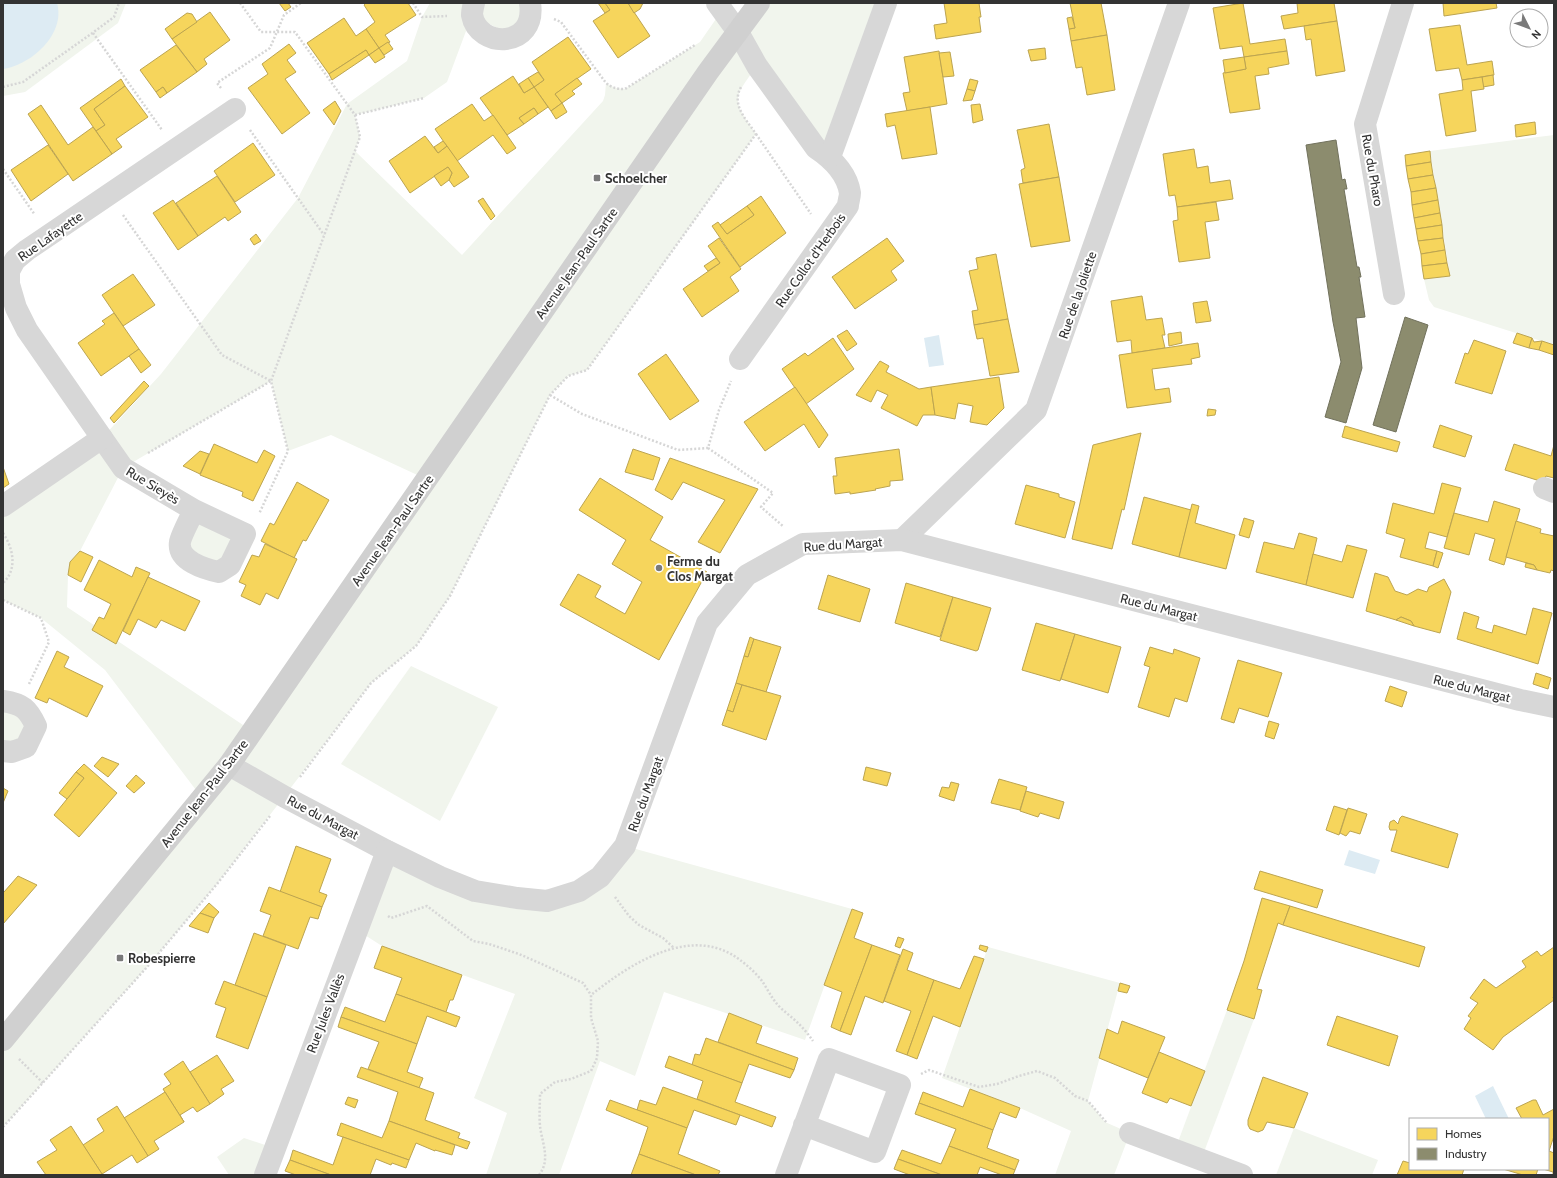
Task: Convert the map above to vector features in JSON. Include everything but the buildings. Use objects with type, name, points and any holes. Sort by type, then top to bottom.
[{"type":"main road","name":"Avenue Jean-Paul Sartre","points":[[3,1040],[229,765],[699,85],[759,3]]},
{"type":"street","name":"Rue Collot d'Herbois","points":[[717,3],[738,32],[757,66],[816,148],[830,157],[844,176],[850,194],[848,206],[740,359]]},
{"type":"street","points":[[830,157],[886,3]]},
{"type":"street","name":"Rue de la Joliette","points":[[902,540],[1036,410],[1179,3]]},
{"type":"street","name":"Rue du Pharo","points":[[1394,294],[1365,124],[1404,3]]},
{"type":"street","points":[[473,9],[478,29],[489,36],[500,39],[515,37],[528,27],[530,7]]},
{"type":"street","name":"Rue Lafayette","points":[[94,443],[27,330],[16,308],[9,284],[9,272],[15,260],[27,250],[235,109]]},
{"type":"street","points":[[3,506],[94,443]]},
{"type":"street","name":"Rue Sieyès","points":[[94,443],[123,468],[194,510],[245,534],[230,565],[219,572],[210,570],[190,561],[181,552],[180,542],[194,510]]},
{"type":"street","name":"Rue du Margat","points":[[229,765],[285,797],[387,851],[440,877],[475,891],[547,901],[579,891],[600,877],[625,846],[707,623],[747,575],[804,544],[902,540],[1520,700],[1554,707]]},
{"type":"street","points":[[3,751],[12,752],[26,747],[36,726],[30,712],[11,704]]},
{"type":"street","name":"Rue Jules Vallès","points":[[265,1175],[387,851]]},
{"type":"street","points":[[786,1175],[804,1125],[829,1059],[900,1085],[875,1152],[804,1125]]},
{"type":"street","points":[[1130,1132],[1242,1175]]},
{"type":"path","points":[[3,87],[23,82],[93,33],[114,17],[119,3]]},
{"type":"path","points":[[240,3],[261,32],[295,32],[355,115],[360,137],[271,381],[288,451],[253,529],[245,534]]},
{"type":"path","points":[[301,3],[284,15],[270,48],[217,83],[324,235]]},
{"type":"path","points":[[413,3],[422,17],[473,9]]},
{"type":"path","points":[[530,7],[561,22],[606,83],[619,89],[625,89],[700,42]]},
{"type":"path","points":[[93,33],[176,150]]},
{"type":"path","points":[[757,66],[739,91],[737,104],[827,237]]},
{"type":"path","points":[[355,115],[424,98]]},
{"type":"path","points":[[3,1127],[148,966],[212,890],[285,797],[371,683],[416,646],[450,596],[550,395],[568,376],[587,370],[756,134]]},
{"type":"path","points":[[3,169],[49,235]]},
{"type":"path","points":[[109,195],[222,355],[271,381]]},
{"type":"path","points":[[708,448],[718,410],[740,359]]},
{"type":"path","points":[[123,468],[271,381]]},
{"type":"path","points":[[550,395],[582,414],[678,450],[708,448],[773,493],[761,507],[804,544]]},
{"type":"path","points":[[3,533],[12,550],[13,565],[8,579],[3,583]]},
{"type":"path","points":[[3,600],[41,618],[49,642],[11,704]]},
{"type":"path","points":[[600,877],[629,916],[639,925],[663,938],[674,948]]},
{"type":"path","points":[[365,907],[391,918],[427,906],[473,941],[489,944],[519,954],[544,965],[583,983],[591,995],[591,1018],[598,1041],[598,1058],[591,1071],[571,1079],[555,1082],[540,1094],[540,1126],[546,1158],[542,1171],[539,1175]]},
{"type":"path","points":[[591,995],[612,978],[657,953],[679,947],[713,946],[739,959],[761,979],[777,1003],[800,1025],[829,1059]]},
{"type":"path","points":[[18,1057],[42,1083]]},
{"type":"path","points":[[900,1085],[929,1070],[979,1087],[997,1084],[1037,1071],[1055,1078],[1075,1096],[1088,1101],[1106,1122],[1130,1132]]},
{"type":"shaded area","points":[[3,3],[126,3],[118,23],[25,92],[3,96]]},
{"type":"shaded area","points":[[3,3],[57,3],[58,15],[56,26],[51,36],[35,55],[14,66],[3,69]]},
{"type":"shaded area","points":[[430,3],[530,3],[515,37],[472,15],[447,82],[424,98],[355,115],[360,137],[355,151],[462,255],[603,101],[606,83],[615,88],[625,89],[700,42],[718,16],[738,32],[759,3],[886,3],[830,157],[757,66],[742,86],[738,100],[742,114],[756,134],[587,370],[568,376],[550,395],[450,596],[416,646],[371,683],[217,884],[148,966],[3,1127],[3,1040],[202,798],[105,670],[41,618],[3,600],[3,506],[102,438],[161,374],[298,198],[347,104],[407,61],[422,17]],"holes":[[[271,381],[288,451],[331,435],[426,479],[252,731],[67,607],[68,575],[70,562],[80,551],[123,468]]]},
{"type":"shaded area","points":[[1554,135],[1554,345],[1434,307],[1429,300],[1424,279],[1450,276],[1430,151]]},
{"type":"shaded area","points":[[939,335],[944,365],[929,367],[924,338]]},
{"type":"shaded area","points":[[194,510],[245,534],[230,565],[181,552]]},
{"type":"shaded area","points":[[411,666],[498,707],[440,821],[341,764]]},
{"type":"shaded area","points":[[3,701],[36,726],[3,751]]},
{"type":"shaded area","points":[[625,846],[852,909],[805,1040],[664,992],[635,1076],[600,1061],[559,1175],[486,1175],[507,1113],[474,1098],[515,994],[382,946],[357,930],[387,851],[440,877],[547,901]]},
{"type":"shaded area","points":[[1349,850],[1380,860],[1375,874],[1344,865]]},
{"type":"shaded area","points":[[988,947],[1120,983],[1088,1101],[1105,1122],[1130,1133],[1114,1175],[1055,1175],[1071,1131],[1020,1108],[942,1078]]},
{"type":"shaded area","points":[[1227,1010],[1254,1019],[1201,1160],[1175,1150]]},
{"type":"shaded area","points":[[1493,1086],[1509,1118],[1486,1118],[1475,1096]]},
{"type":"shaded area","points":[[1294,1128],[1378,1160],[1372,1175],[1276,1175]]},
{"type":"shaded area","points":[[244,1138],[274,1148],[265,1175],[229,1175],[217,1157]]},
{"type":"place","name":"Schoelcher","points":[[597,178]]},
{"type":"place","name":"Ferme du Clos Margat","points":[[659,568]]},
{"type":"place","name":"Robespierre","points":[[120,958]]}]
